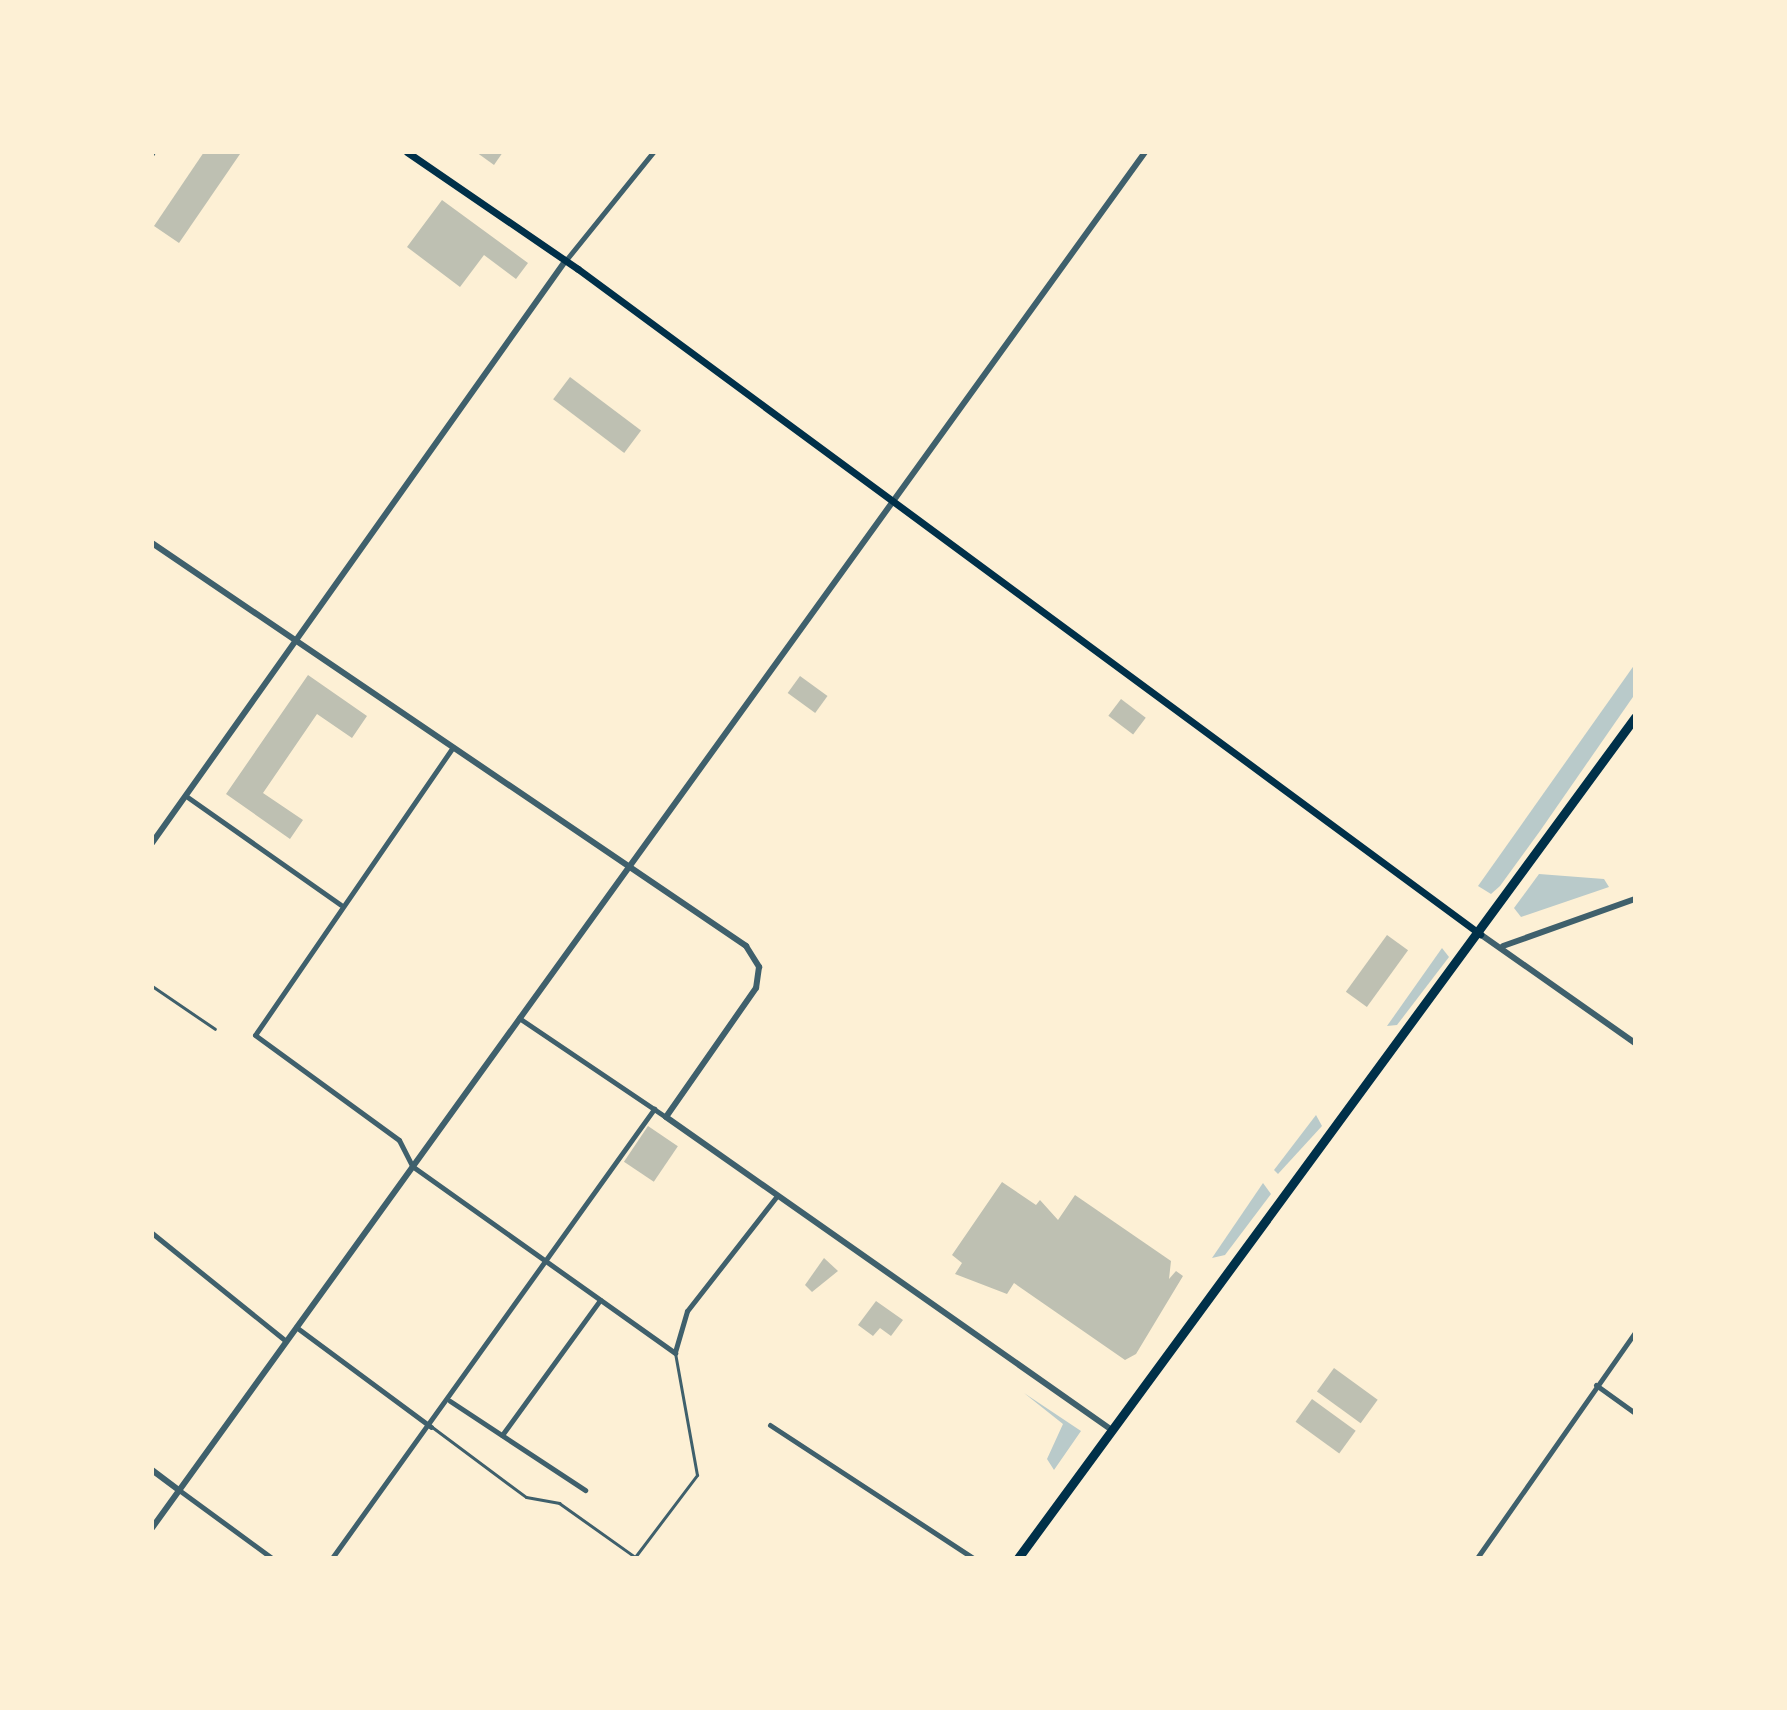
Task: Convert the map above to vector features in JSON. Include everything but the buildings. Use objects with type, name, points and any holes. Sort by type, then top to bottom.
[{"type":"highway","points":[[1018,1558],[1109,1428],[1480,934],[1635,717]]},
{"type":"main road","points":[[407,152],[566,260],[1480,934]]},
{"type":"street","points":[[152,843],[566,260],[653,152]]},
{"type":"street","points":[[152,1528],[628,862],[1145,152]]},
{"type":"street","points":[[152,543],[628,862],[746,946],[759,967],[752,994],[666,1117]]},
{"type":"street","points":[[453,747],[341,905],[255,1035],[399,1140],[412,1166],[675,1353],[687,1311],[776,1197]]},
{"type":"street","points":[[186,796],[341,905]]},
{"type":"street","points":[[1502,947],[1635,899]]},
{"type":"street","points":[[1480,934],[1635,1043]]},
{"type":"street","points":[[519,1018],[666,1117],[1109,1428]]},
{"type":"street","points":[[332,1558],[450,1401],[654,1109]]},
{"type":"street","points":[[152,1233],[286,1341]]},
{"type":"street","points":[[502,1435],[600,1300]]},
{"type":"street","points":[[296,1327],[431,1427]]},
{"type":"street","points":[[1477,1558],[1635,1332]]},
{"type":"street","points":[[1596,1385],[1635,1413]]},
{"type":"street","points":[[450,1401],[585,1490]]},
{"type":"street","points":[[770,1425],[973,1558]]},
{"type":"street","points":[[152,1470],[272,1558]]},
{"type":"lane","points":[[152,986],[215,1029]]},
{"type":"lane","points":[[431,1427],[526,1497],[559,1503],[635,1557],[697,1475],[675,1353]]},
{"type":"shaded area","points":[[1635,664],[1635,694],[1540,831],[1491,894],[1478,886]]},
{"type":"shaded area","points":[[1539,874],[1604,879],[1609,887],[1521,917],[1514,908]]},
{"type":"shaded area","points":[[1442,948],[1449,957],[1397,1025],[1387,1026]]},
{"type":"shaded area","points":[[1316,1115],[1322,1126],[1278,1174],[1274,1170]]},
{"type":"shaded area","points":[[1263,1183],[1271,1194],[1225,1255],[1212,1258]]},
{"type":"shaded area","points":[[1024,1393],[1081,1431],[1054,1470],[1047,1459],[1063,1424]]}]
